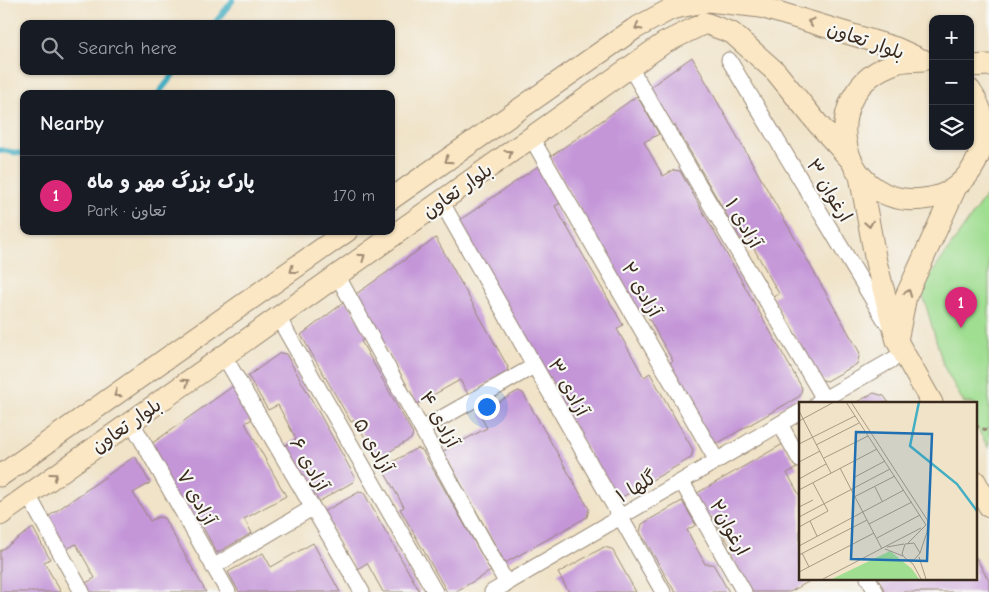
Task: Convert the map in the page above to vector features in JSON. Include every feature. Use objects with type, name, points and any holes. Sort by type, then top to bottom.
[{"type":"street","name":"بلوار تعاون","points":[[395,196],[634,29],[671,9],[708,1],[761,7],[872,40],[928,62]]},
{"type":"street","name":"بلوار تعاون","points":[[395,234],[664,43],[705,23],[732,34],[776,72],[818,124],[850,158]]},
{"type":"street","name":"ارغوان ۳","points":[[729,60],[901,347]]},
{"type":"street","points":[[928,62],[898,62],[876,71],[858,88],[847,110],[844,134],[850,158],[860,176],[876,262],[901,347],[931,402]]},
{"type":"street","points":[[974,66],[989,65]]},
{"type":"street","name":"آزادی ۱","points":[[630,67],[820,401]]},
{"type":"street","points":[[860,176],[876,190],[896,198],[917,201],[937,197],[956,187],[971,172],[985,144],[984,126],[978,102],[974,96]]},
{"type":"street","name":"آزادی ۲","points":[[531,137],[718,461]]},
{"type":"street","points":[[901,347],[906,296],[956,187]]},
{"type":"street","name":"آزادی ۳","points":[[441,201],[620,518],[664,592]]},
{"type":"street","name":"بلوار تعاون","points":[[0,476],[340,235]]},
{"type":"street","name":"بلوار تعاون","points":[[0,515],[393,235]]},
{"type":"street","name":"آزادی ۴","points":[[337,275],[507,584]]},
{"type":"street","name":"آزادی ۵","points":[[278,317],[435,592]]},
{"type":"street","points":[[820,401],[901,347]]},
{"type":"street","name":"آزادی ۶","points":[[224,356],[362,592]]},
{"type":"street","points":[[422,428],[534,366]]},
{"type":"street","name":"گلها ۱","points":[[492,592],[799,413]]},
{"type":"street","name":"آزادی ۷","points":[[131,421],[228,592]]},
{"type":"street","points":[[780,424],[799,458]]},
{"type":"street","name":"ارغوان۲","points":[[682,482],[744,592]]},
{"type":"street","points":[[976,483],[989,506]]},
{"type":"street","points":[[28,495],[82,592]]},
{"type":"street","points":[[214,567],[312,508]]},
{"type":"street","points":[[869,580],[876,592]]},
{"type":"path","points":[[976,426],[989,431]]},
{"type":"green space","points":[[989,191],[989,449],[976,426],[976,402],[963,402],[944,367],[921,289]]},
{"type":"building","points":[[692,57],[860,353],[857,364],[827,381],[819,379],[773,297],[779,294],[747,236],[741,240],[675,125],[668,129],[646,90]]},
{"type":"building","points":[[637,96],[659,134],[644,142],[663,176],[674,170],[680,171],[802,388],[800,396],[718,443],[710,440],[667,364],[673,361],[646,313],[640,316],[550,157]]},
{"type":"building","points":[[541,164],[562,202],[555,206],[623,325],[617,329],[644,377],[650,373],[693,450],[691,458],[617,500],[454,224]]},
{"type":"building","points":[[436,238],[508,367],[507,372],[468,394],[460,380],[417,404],[356,294]]},
{"type":"building","points":[[347,300],[368,337],[361,341],[413,434],[411,439],[377,459],[355,420],[351,422],[301,335]]},
{"type":"building","points":[[280,353],[286,354],[355,477],[353,482],[318,502],[284,450],[286,445],[296,439],[278,405],[268,410],[248,376]]},
{"type":"building","points":[[239,382],[258,416],[245,423],[286,496],[244,519],[252,533],[217,553],[201,524],[193,529],[144,449]]},
{"type":"building","points":[[518,391],[523,393],[589,509],[587,517],[505,563],[443,451],[487,428],[479,413]]},
{"type":"building","points":[[874,393],[884,396],[888,402],[857,402]]},
{"type":"building","points":[[783,444],[797,468],[787,473],[799,494],[799,580],[811,580],[790,592],[751,592],[730,554],[732,549],[711,516],[706,519],[692,496]]},
{"type":"building","points":[[417,448],[422,450],[491,571],[455,592],[447,592],[400,509],[404,507],[382,468]]},
{"type":"building","points":[[135,456],[150,483],[133,493],[150,521],[158,517],[164,518],[206,592],[84,592],[84,584],[95,578],[76,544],[60,553],[42,521]]},
{"type":"building","points":[[359,492],[364,493],[420,592],[383,592],[367,563],[356,570],[323,512]]},
{"type":"building","points":[[682,501],[696,525],[687,530],[705,564],[713,564],[729,592],[675,592],[640,532],[642,524]]},
{"type":"building","points":[[33,528],[50,559],[44,562],[61,592],[0,592],[0,551]]},
{"type":"building","points":[[313,543],[340,592],[239,592],[228,572],[263,553],[271,567]]},
{"type":"building","points":[[604,547],[612,549],[636,592],[569,592],[558,573]]},
{"type":"building","points":[[976,558],[989,581],[989,592],[884,592],[878,580],[976,580]]},
{"type":"waterway","points":[[217,20],[233,0]]},
{"type":"waterway","points":[[161,90],[173,75]]},
{"type":"waterway","points":[[0,150],[20,153]]},
{"type":"place","name":"پارک بزرگ مهر و ماه","points":[[961,328]]}]
